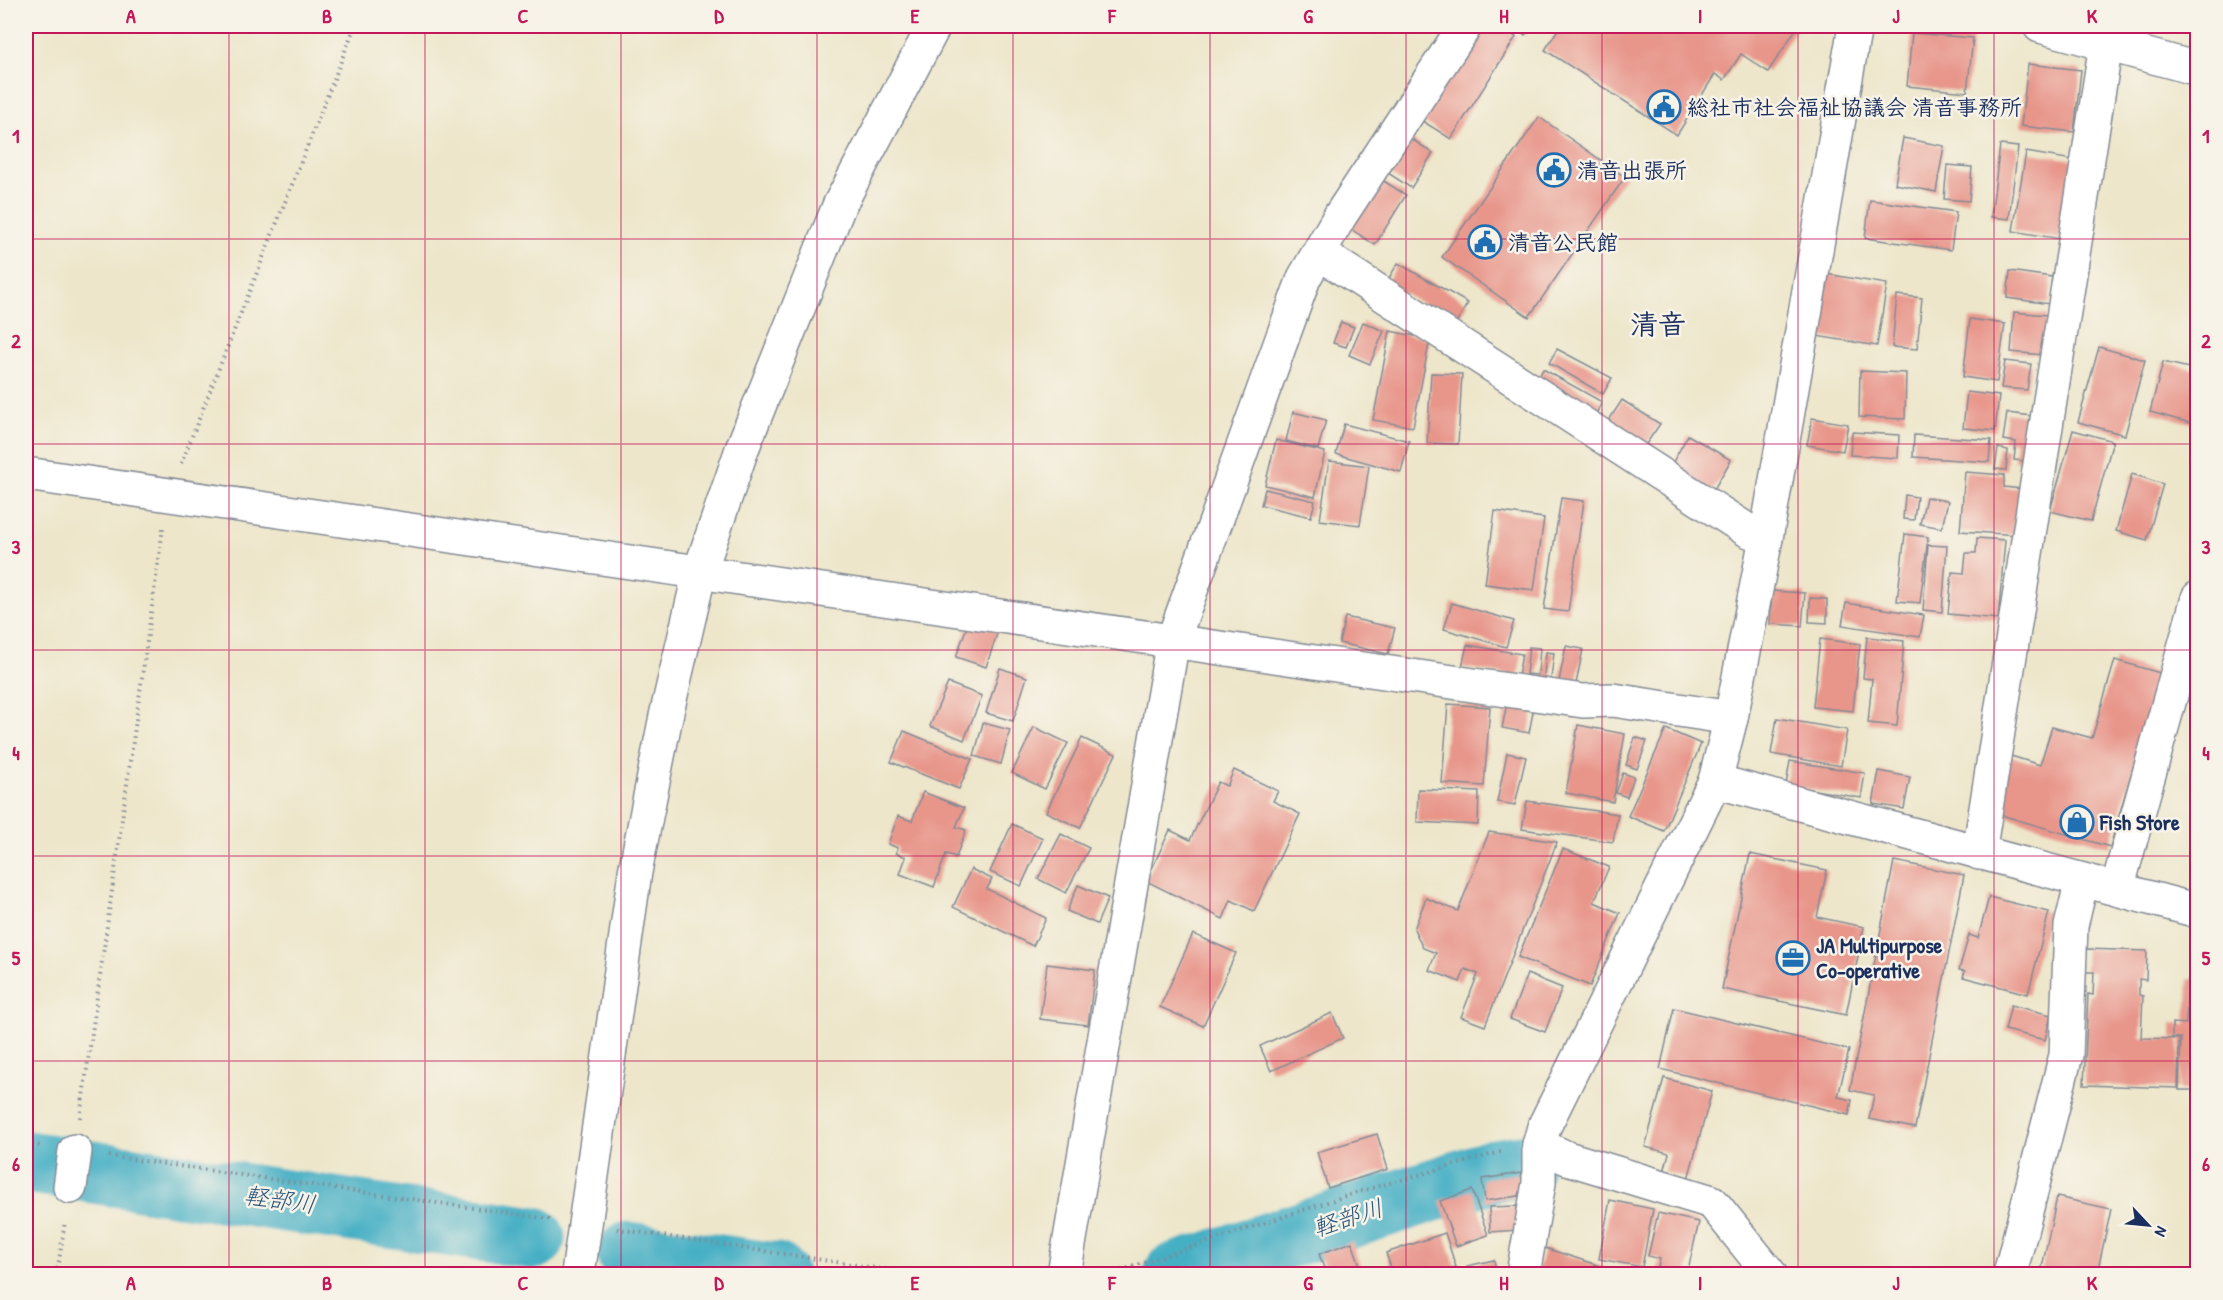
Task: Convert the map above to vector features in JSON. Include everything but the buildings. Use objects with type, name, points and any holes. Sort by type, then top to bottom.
[{"type":"street","points":[[578,1275],[635,872],[666,716],[700,571],[742,448],[839,206],[934,26]]},
{"type":"street","points":[[1064,1275],[1173,640],[1304,278],[1465,26]]},
{"type":"street","points":[[1523,1275],[1539,1183],[1539,1145],[1544,1127],[1715,781],[1731,718],[1766,538],[1855,26]]},
{"type":"street","points":[[2040,26],[2198,69]]},
{"type":"street","points":[[1979,852],[2106,44]]},
{"type":"street","points":[[1319,253],[1747,530],[1766,538]]},
{"type":"street","points":[[26,474],[1583,701],[1613,699],[1731,718]]},
{"type":"street","points":[[2117,889],[2198,598]]},
{"type":"street","points":[[1715,781],[2198,911]]},
{"type":"street","points":[[2010,1275],[2066,1055],[2071,926],[2082,880]]},
{"type":"street","points":[[1539,1145],[1568,1158],[1712,1202],[1770,1275]]},
{"type":"path","points":[[57,1275],[168,494],[355,26]]},
{"type":"path","points":[[26,1144],[73,1166],[585,1224],[916,1275]]},
{"type":"path","points":[[1110,1275],[1358,1192],[1527,1144],[1539,1145]]},
{"type":"waterway","name":"軽部川","points":[[26,1162],[534,1238]]},
{"type":"waterway","name":"軽部川","points":[[1175,1274],[1495,1170],[1522,1166]]},
{"type":"waterway","name":"軽部川","points":[[628,1253],[776,1274]]},
{"type":"place","name":"総社市社会福祉協議会 清音事務所","points":[[1664,107]]},
{"type":"place","name":"清音出張所","points":[[1554,170]]},
{"type":"place","name":"清音公民館","points":[[1485,242]]},
{"type":"place","name":"Fish Store","points":[[2077,822]]},
{"type":"place","name":"JA Multipurpose Co-operative","points":[[1793,958]]},
{"type":"district","name":"清音","points":[[1658,324]]}]
